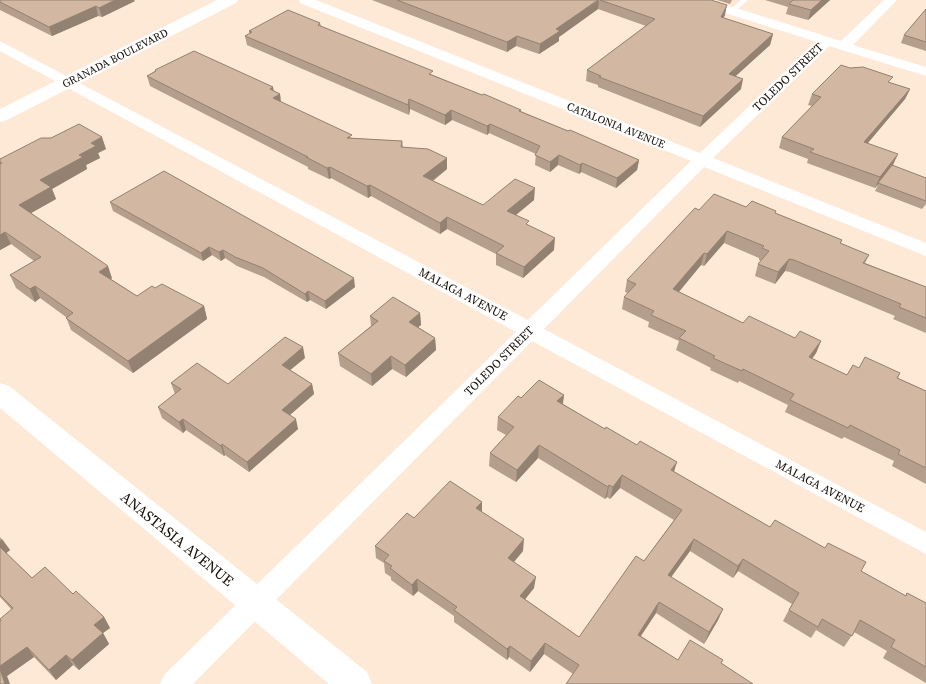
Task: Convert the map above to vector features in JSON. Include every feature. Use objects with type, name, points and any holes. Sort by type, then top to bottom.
[{"type":"street","name":"GRANADA BOULEVARD","points":[[0,116],[230,0]]},
{"type":"street","name":"CATALONIA AVENUE","points":[[306,0],[926,250]]},
{"type":"street","points":[[698,0],[926,72]]},
{"type":"street","name":"TOLEDO STREET","points":[[174,684],[702,160],[835,43],[891,0]]},
{"type":"street","name":"MALAGA AVENUE","points":[[0,45],[926,544]]},
{"type":"street","name":"ANASTASIA AVENUE","points":[[0,393],[355,684]]},
{"type":"lane","points":[[732,11],[745,0]]},
{"type":"building","points":[[0,0],[115,0],[99,8],[96,6],[49,27],[0,2]]},
{"type":"building","points":[[397,0],[598,0],[556,29],[560,31],[540,44],[517,36],[507,42]]},
{"type":"building","points":[[600,0],[711,0],[727,5],[721,17],[773,34],[729,74],[743,79],[703,116],[599,77],[601,76],[587,70],[655,19]]},
{"type":"building","points":[[793,0],[822,0],[811,10],[789,4]]},
{"type":"building","points":[[926,9],[926,42],[904,35]]},
{"type":"building","points":[[288,10],[320,23],[318,25],[433,71],[429,74],[482,95],[484,94],[521,110],[519,111],[568,131],[570,130],[639,160],[617,178],[582,163],[580,165],[559,155],[550,162],[535,155],[540,146],[490,124],[487,126],[451,110],[445,115],[409,99],[408,105],[245,36],[252,32],[249,31]]},
{"type":"building","points":[[194,51],[273,87],[270,89],[280,94],[273,98],[352,135],[347,138],[402,141],[401,147],[428,149],[447,158],[423,176],[483,205],[515,179],[535,188],[507,211],[529,221],[526,224],[555,238],[524,267],[496,253],[504,246],[447,217],[440,223],[370,185],[367,186],[330,167],[327,168],[147,76],[155,70]]},
{"type":"building","points":[[841,65],[850,68],[863,67],[893,77],[888,82],[910,89],[864,142],[898,154],[880,177],[810,152],[814,149],[782,137],[821,97],[812,94]]},
{"type":"building","points":[[79,124],[102,137],[91,143],[96,146],[79,155],[83,157],[40,180],[51,187],[19,205],[108,266],[99,272],[137,296],[152,286],[155,288],[162,284],[204,306],[128,361],[66,318],[73,313],[35,286],[30,289],[10,275],[41,257],[5,232],[0,235],[0,164],[2,163],[0,159],[41,138],[51,138]]},
{"type":"building","points":[[892,165],[926,178],[926,201],[878,183]]},
{"type":"building","points":[[164,171],[354,278],[325,301],[308,291],[305,294],[263,268],[223,250],[219,252],[209,247],[201,253],[110,202]]},
{"type":"building","points":[[714,194],[746,207],[752,201],[776,211],[775,213],[842,240],[840,243],[869,255],[863,263],[926,287],[926,318],[899,307],[901,304],[794,260],[789,259],[778,272],[758,264],[769,251],[762,248],[764,246],[727,231],[707,254],[704,253],[673,289],[743,323],[749,316],[795,338],[800,331],[821,341],[809,357],[847,375],[853,365],[859,368],[865,357],[900,373],[897,378],[926,391],[926,468],[898,454],[900,450],[850,425],[848,428],[790,400],[794,394],[743,369],[742,371],[713,358],[715,356],[679,338],[686,331],[651,315],[654,311],[624,297],[636,284],[627,280],[695,208],[699,210]]},
{"type":"building","points":[[393,297],[420,313],[409,322],[435,338],[405,365],[391,356],[371,374],[338,353],[378,321],[370,316]]},
{"type":"building","points":[[285,337],[303,347],[282,365],[312,384],[282,410],[296,419],[247,462],[183,419],[179,422],[158,407],[181,389],[171,383],[197,363],[228,384]]},
{"type":"building","points":[[539,380],[564,395],[557,401],[605,429],[606,427],[637,445],[640,441],[677,462],[671,470],[770,527],[775,520],[825,548],[828,543],[866,562],[861,571],[906,596],[907,593],[926,603],[926,667],[891,647],[895,640],[860,620],[852,636],[822,619],[818,627],[789,610],[799,593],[743,559],[738,566],[694,539],[668,575],[723,609],[709,632],[659,602],[638,635],[678,660],[690,640],[723,660],[721,663],[753,684],[566,684],[579,665],[545,643],[531,661],[510,646],[507,649],[454,610],[457,607],[417,579],[412,585],[390,568],[392,566],[384,561],[389,555],[375,546],[407,513],[414,518],[450,481],[482,502],[476,508],[524,539],[508,558],[536,577],[520,596],[579,637],[636,556],[644,561],[682,510],[622,475],[613,487],[609,485],[608,487],[539,445],[517,470],[490,453],[514,427],[498,417],[518,396],[521,398]]},
{"type":"building","points":[[0,547],[32,578],[45,567],[73,594],[76,591],[104,617],[94,625],[103,633],[72,660],[66,655],[49,670],[27,647],[0,666],[0,619],[13,608],[0,595]]},
{"type":"building","points":[[0,669],[5,684],[0,684]]}]
